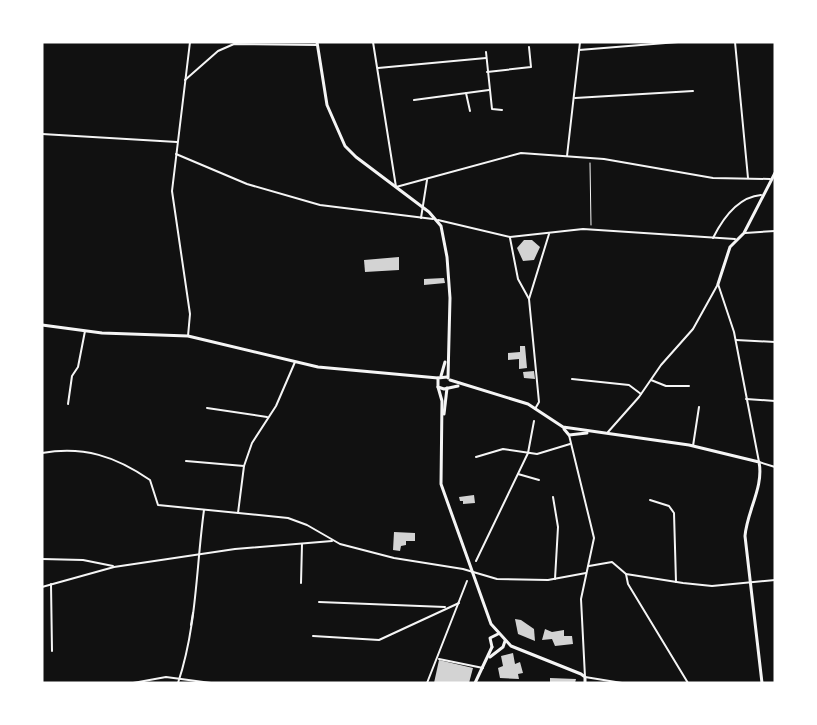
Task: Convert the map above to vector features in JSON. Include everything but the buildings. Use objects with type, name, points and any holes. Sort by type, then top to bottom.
[{"type":"street","points":[[188,336],[190,314],[172,192],[190,42]]},
{"type":"street","points":[[373,42],[396,187]]},
{"type":"street","points":[[567,156],[580,42]]},
{"type":"street","points":[[579,50],[678,42]]},
{"type":"street","points":[[735,42],[748,178]]},
{"type":"street","points":[[185,80],[218,51],[234,44],[317,44],[327,105],[345,146],[356,157],[423,207],[435,220],[443,235],[449,274],[447,352],[449,379],[440,457],[441,484],[488,618],[492,636],[490,643],[492,647],[475,683]]},
{"type":"street","points":[[487,72],[531,67],[529,47]]},
{"type":"street","points":[[486,52],[493,110],[502,110]]},
{"type":"street","points":[[377,68],[486,58]]},
{"type":"street","points":[[414,100],[489,90]]},
{"type":"street","points":[[575,98],[693,91]]},
{"type":"street","points":[[466,93],[470,111]]},
{"type":"street","points":[[42,134],[177,142]]},
{"type":"street","points":[[396,187],[521,153],[590,158],[703,177],[770,179]]},
{"type":"street","points":[[176,154],[247,184],[320,204],[435,220],[510,237],[549,234],[563,230],[591,230],[735,239]]},
{"type":"street","points":[[744,233],[761,195],[775,173]]},
{"type":"street","points":[[421,218],[427,180]]},
{"type":"street","points":[[713,238],[723,220],[739,203],[761,195]]},
{"type":"street","points":[[608,432],[693,329],[718,284],[735,239],[744,233],[775,231]]},
{"type":"street","points":[[535,409],[539,402],[529,299],[549,234]]},
{"type":"street","points":[[510,237],[518,279],[529,299]]},
{"type":"street","points":[[718,284],[735,340],[759,462],[758,489],[746,528],[762,683]]},
{"type":"street","points":[[712,295],[721,294]]},
{"type":"street","points":[[42,325],[188,336],[295,362],[334,369],[439,377],[449,379],[463,387]]},
{"type":"street","points":[[68,404],[72,376],[78,367],[85,330]]},
{"type":"street","points":[[735,340],[775,342]]},
{"type":"street","points":[[443,422],[442,398],[437,386],[447,352]]},
{"type":"street","points":[[238,513],[244,466],[255,435],[276,406],[295,362]]},
{"type":"street","points":[[422,376],[437,386],[463,387],[524,403],[563,427],[569,435],[594,538],[581,599],[585,683]]},
{"type":"street","points":[[572,379],[629,385],[641,394]]},
{"type":"street","points":[[651,380],[666,386],[689,386]]},
{"type":"street","points":[[746,399],[775,401]]},
{"type":"street","points":[[693,446],[699,407]]},
{"type":"street","points":[[207,408],[267,417]]},
{"type":"street","points":[[476,561],[528,453],[534,421]]},
{"type":"street","points":[[563,427],[590,432]]},
{"type":"street","points":[[569,435],[608,432],[693,446],[775,467]]},
{"type":"street","points":[[476,457],[503,448],[537,454],[570,444]]},
{"type":"street","points":[[42,453],[66,449],[110,457],[150,480],[154,486],[156,504],[288,518],[325,534],[332,541]]},
{"type":"street","points":[[186,461],[244,466]]},
{"type":"street","points":[[518,474],[539,480]]},
{"type":"street","points":[[553,497],[558,527],[555,579]]},
{"type":"street","points":[[650,500],[669,506],[674,513],[676,582]]},
{"type":"street","points":[[178,683],[185,665],[194,610],[204,510]]},
{"type":"street","points":[[42,587],[114,567],[198,554],[332,541],[394,558],[471,571],[497,579],[555,579],[586,573]]},
{"type":"street","points":[[301,583],[302,544]]},
{"type":"street","points":[[42,558],[83,560],[110,564],[114,567]]},
{"type":"street","points":[[589,566],[612,562],[626,574],[712,586],[775,580]]},
{"type":"street","points":[[626,574],[628,584],[688,683]]},
{"type":"street","points":[[427,683],[467,581]]},
{"type":"street","points":[[51,584],[52,651]]},
{"type":"street","points":[[319,602],[448,607]]},
{"type":"street","points":[[313,636],[379,640],[459,603]]},
{"type":"street","points":[[488,618],[498,633],[517,649],[585,677],[622,683]]},
{"type":"street","points":[[492,636],[498,633]]},
{"type":"street","points":[[502,647],[505,640]]},
{"type":"street","points":[[492,647],[498,649]]},
{"type":"street","points":[[488,658],[502,647],[517,649]]},
{"type":"street","points":[[438,658],[483,668]]},
{"type":"street","points":[[133,683],[166,677],[211,683]]},
{"type":"path","points":[[590,158],[591,230]]}]
